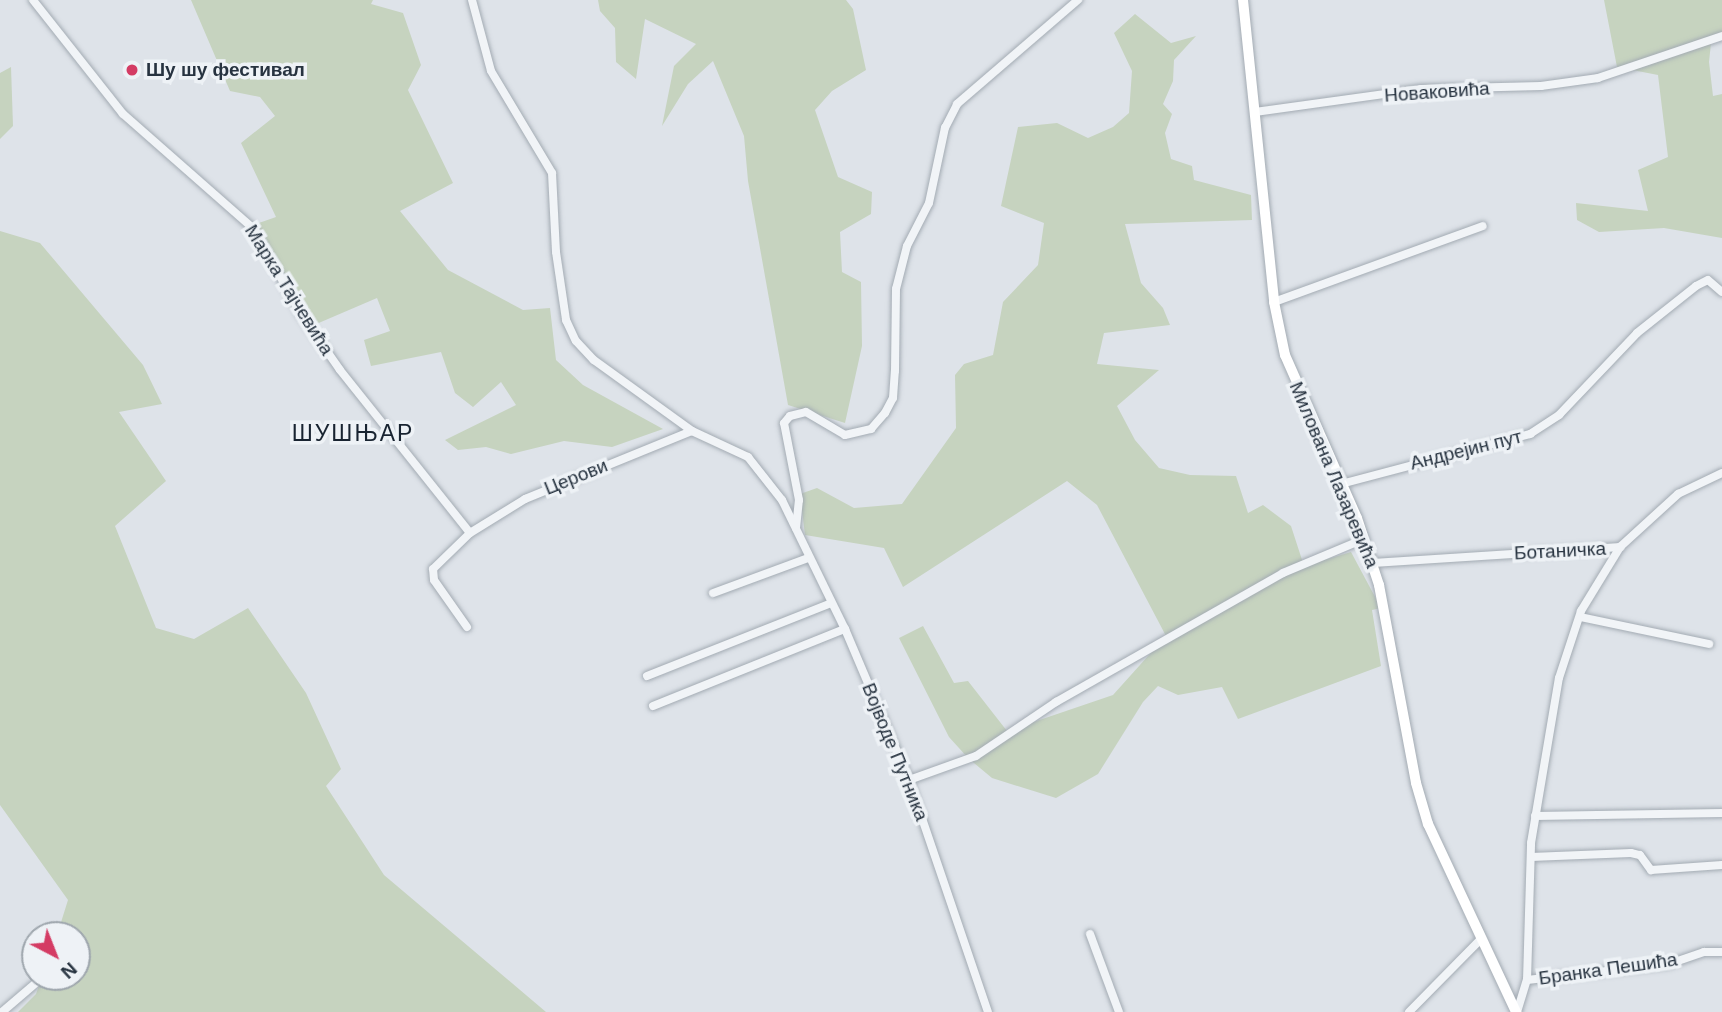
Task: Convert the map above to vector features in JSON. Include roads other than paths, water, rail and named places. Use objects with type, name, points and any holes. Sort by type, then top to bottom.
[{"type":"street","name":"Марка Тајчевића","points":[[33,0],[123,114],[254,229],[301,314],[340,370],[470,533]]},
{"type":"street","points":[[472,0],[491,71],[552,173],[556,252],[566,320],[576,341],[594,360],[692,431]]},
{"type":"street","points":[[796,531],[799,500],[784,423],[790,416],[806,412],[845,435],[871,429],[886,413],[892,398],[895,371],[896,289],[906,246],[929,203],[951,116],[973,88],[1078,0]]},
{"type":"street","name":"Милована Лазаревића","points":[[1242,0],[1275,302],[1291,373],[1373,563],[1416,783],[1441,859],[1516,1012]]},
{"type":"street","name":"Новаковића","points":[[1255,112],[1421,89],[1541,86],[1619,74],[1695,42],[1722,36]]},
{"type":"street","points":[[1275,302],[1483,226]]},
{"type":"street","name":"Андрејин пут","points":[[1341,484],[1530,434],[1580,396],[1637,333],[1696,286],[1707,280],[1722,292]]},
{"type":"street","name":"Церови","points":[[467,627],[432,575],[435,566],[470,533],[542,490],[692,431]]},
{"type":"street","name":"Војводе Путника","points":[[692,431],[748,457],[782,500],[845,629],[909,780],[988,1012]]},
{"type":"street","name":"Ботаничка","points":[[1373,563],[1620,547],[1678,494],[1722,473]]},
{"type":"street","points":[[909,780],[976,756],[1056,702],[1283,573],[1364,539]]},
{"type":"street","points":[[1527,980],[1535,816],[1559,678],[1580,617],[1620,547]]},
{"type":"street","points":[[713,593],[808,558]]},
{"type":"street","points":[[647,676],[831,603]]},
{"type":"street","points":[[1580,617],[1709,644]]},
{"type":"street","points":[[653,706],[845,629]]},
{"type":"street","points":[[1535,816],[1722,813]]},
{"type":"street","points":[[1531,857],[1631,853],[1640,855],[1651,870],[1722,865]]},
{"type":"street","points":[[1090,934],[1119,1012]]},
{"type":"street","points":[[1409,1012],[1481,939]]},
{"type":"street","name":"Бранка Пешића","points":[[1516,1012],[1527,980],[1669,964],[1722,952]]},
{"type":"street","points":[[2,1012],[27,991]]},
{"type":"place","name":"Шу шу фестивал","points":[[132,70]]},
{"type":"district","name":"ШУШЊАР","points":[[353,433]]}]
